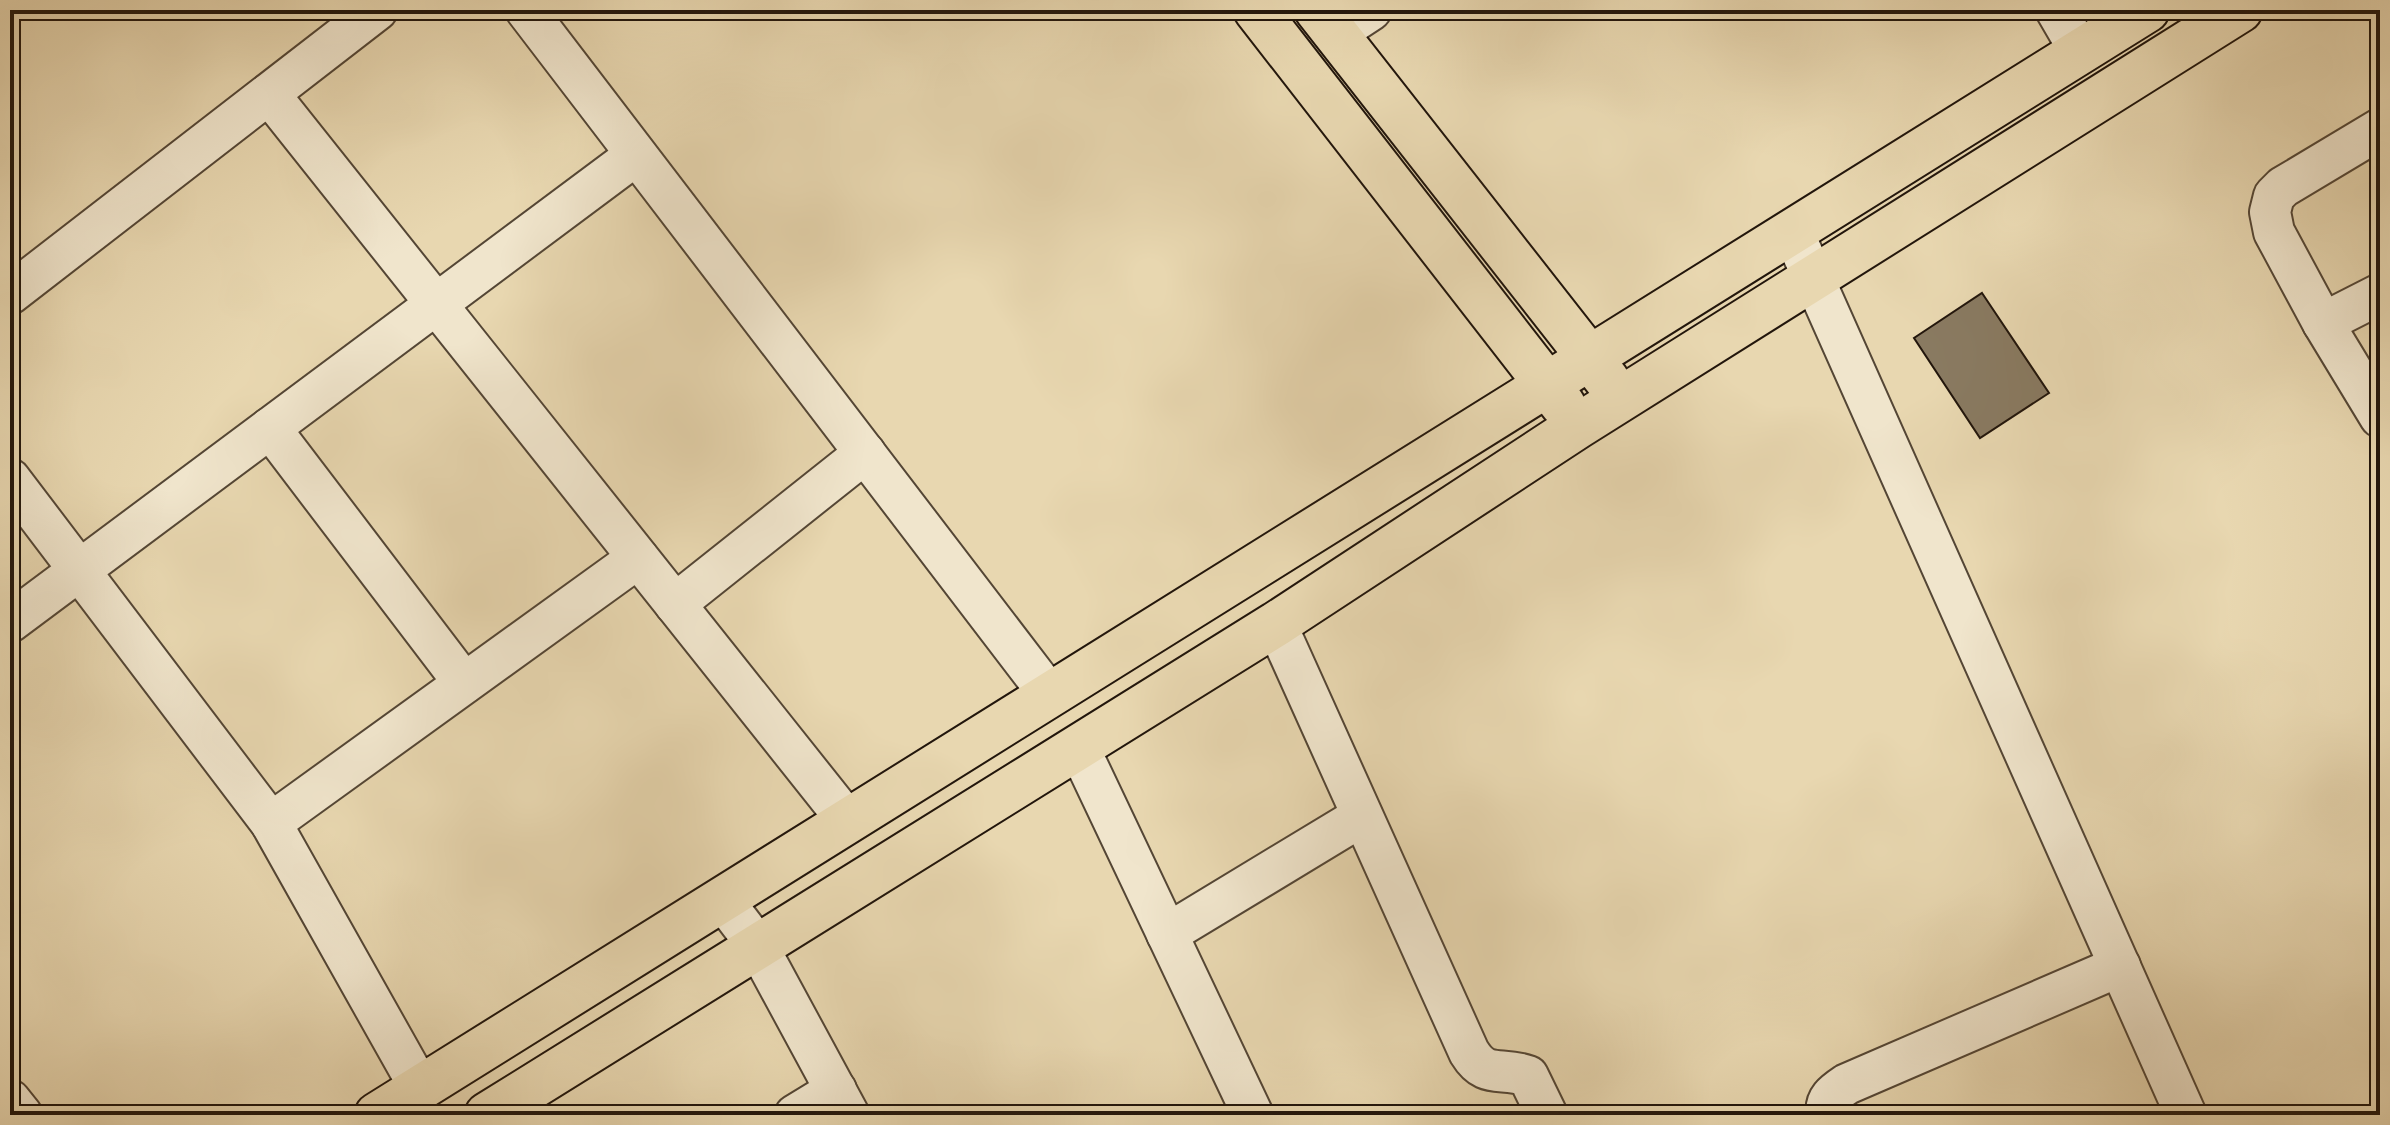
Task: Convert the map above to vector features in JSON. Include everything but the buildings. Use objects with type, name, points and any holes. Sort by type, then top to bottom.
[{"type":"main road","points":[[1256,10],[1578,426]]},
{"type":"main road","points":[[377,1115],[2147,10]]},
{"type":"main road","points":[[487,1115],[1276,624],[1578,426],[2240,10]]},
{"type":"main road","points":[[1342,18],[1621,400]]},
{"type":"street","points":[[10,294],[377,10]]},
{"type":"street","points":[[526,10],[1049,694]]},
{"type":"street","points":[[2056,10],[2081,53]]},
{"type":"street","points":[[269,94],[847,820]]},
{"type":"street","points":[[2380,129],[2283,187],[2274,196],[2270,212],[2274,232],[2323,323],[2380,417]]},
{"type":"street","points":[[10,622],[636,155]]},
{"type":"street","points":[[1792,230],[2186,1115]]},
{"type":"street","points":[[2323,323],[2380,294]]},
{"type":"street","points":[[270,428],[464,683]]},
{"type":"street","points":[[675,604],[865,453]]},
{"type":"street","points":[[10,479],[271,823],[420,1088]]},
{"type":"street","points":[[271,823],[638,558]]},
{"type":"street","points":[[1276,624],[1473,1059],[1489,1072],[1515,1072],[1528,1076],[1547,1115]]},
{"type":"street","points":[[1078,746],[1253,1115]]},
{"type":"street","points":[[1167,934],[1362,816]]},
{"type":"street","points":[[722,899],[757,945],[843,1103],[795,1115]]},
{"type":"street","points":[[1827,1115],[1825,1107],[1832,1094],[1847,1084],[2120,966]]},
{"type":"street","points":[[10,1100],[22,1115]]}]
